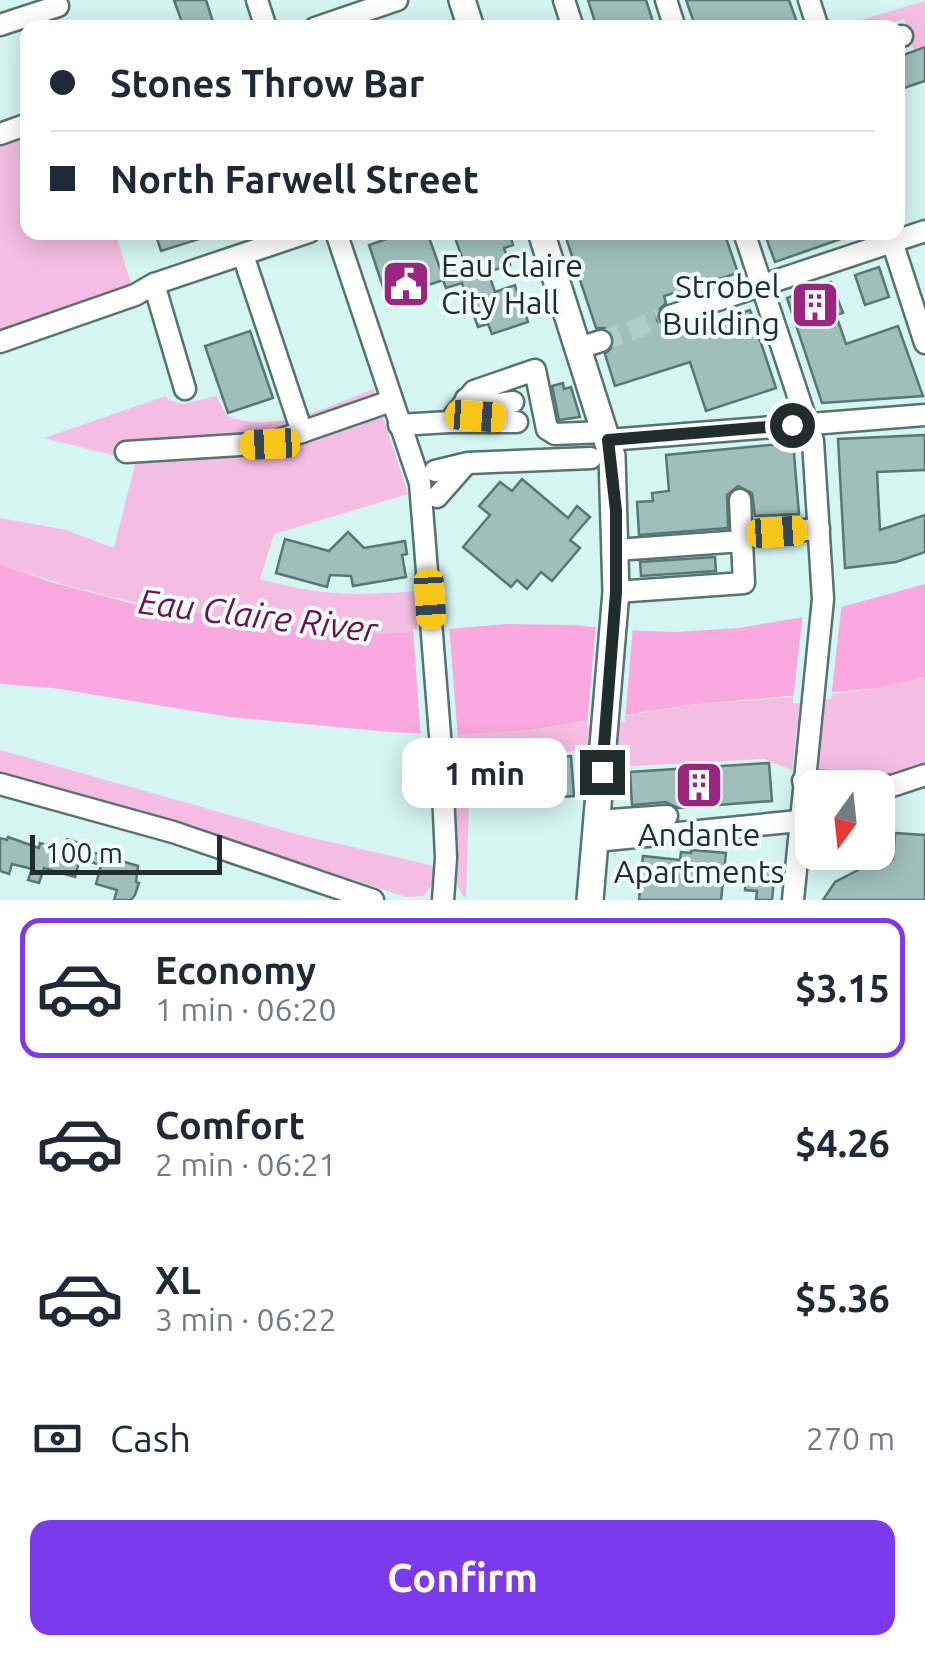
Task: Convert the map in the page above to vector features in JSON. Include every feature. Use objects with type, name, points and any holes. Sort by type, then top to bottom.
[{"type":"main road","points":[[544,240],[590,345],[602,444],[616,511],[616,602],[590,900]]},
{"type":"street","points":[[361,13],[397,0]]},
{"type":"street","points":[[0,25],[57,3]]},
{"type":"street","points":[[0,342],[286,240]]},
{"type":"street","points":[[339,240],[420,483],[441,748],[446,858],[443,900]]},
{"type":"street","points":[[747,240],[800,407],[809,424],[823,599],[804,770]]},
{"type":"street","points":[[670,316],[882,240]]},
{"type":"street","points":[[891,240],[925,344]]},
{"type":"street","points":[[242,255],[302,432]]},
{"type":"street","points":[[154,284],[184,389]]},
{"type":"street","points":[[464,404],[535,370],[527,403]]},
{"type":"street","points":[[400,425],[494,397],[527,403],[554,434],[602,444]]},
{"type":"street","points":[[126,452],[270,444],[391,401]]},
{"type":"street","points":[[464,404],[527,403]]},
{"type":"street","points":[[435,471],[602,444],[925,415]]},
{"type":"street","points":[[437,497],[468,463]]},
{"type":"street","points":[[616,602],[744,583],[740,500]]},
{"type":"street","points":[[616,550],[742,540],[750,534],[818,529]]},
{"type":"street","points":[[895,785],[925,775]]},
{"type":"street","points":[[0,784],[173,832],[373,900]]},
{"type":"street","points":[[596,831],[667,816]]},
{"type":"street","points":[[596,831],[795,822]]},
{"type":"street","points":[[793,900],[795,870]]},
{"type":"shaded area","points":[[925,1],[925,47],[914,51],[904,19],[860,20]]},
{"type":"shaded area","points":[[20,127],[20,240],[117,240],[135,295],[0,342],[0,134]]},
{"type":"shaded area","points":[[374,389],[408,494],[274,534],[260,579],[338,593],[416,591],[418,634],[314,630],[206,616],[100,594],[0,564],[0,518],[66,530],[114,548],[136,461],[44,438],[166,396],[182,404],[216,396],[227,416],[264,422],[302,416]]},
{"type":"shaded area","points":[[0,564],[138,605],[297,627],[388,634],[507,624],[675,632],[739,628],[809,616],[925,584],[925,677],[878,688],[688,705],[530,730],[457,735],[230,717],[53,688],[0,684]]},
{"type":"shaded area","points":[[925,677],[925,765],[899,777],[895,777],[895,770],[821,770],[818,767],[822,728],[797,726],[792,770],[764,759],[615,767],[618,717],[688,705],[793,697],[793,704],[800,703],[798,717],[822,719],[824,700],[831,699],[832,694]]},
{"type":"shaded area","points":[[590,721],[589,750],[528,755],[485,766],[469,802],[466,897],[463,896],[457,883],[448,776],[450,735]]},
{"type":"shaded area","points":[[0,750],[300,835],[435,866],[433,882],[424,896],[406,897],[265,851],[0,776]]},
{"type":"pier","points":[[842,602],[831,699],[793,702],[803,612]]},
{"type":"pier","points":[[596,622],[633,626],[625,721],[587,727]]},
{"type":"pier","points":[[449,625],[458,740],[421,739],[413,629]]},
{"type":"building","points":[[174,0],[206,0],[212,20],[181,20]]},
{"type":"building","points":[[588,0],[646,0],[652,20],[594,20]]},
{"type":"building","points":[[686,0],[789,0],[796,20],[693,20]]},
{"type":"building","points":[[925,47],[925,81],[905,88],[905,54]]},
{"type":"building","points":[[158,240],[196,240],[161,251]]},
{"type":"building","name":"Eau Claire City Hall","points":[[384,240],[430,240],[441,271],[464,263],[456,240],[511,240],[513,245],[504,248],[510,265],[488,272],[495,292],[515,285],[518,295],[525,293],[532,311],[525,313],[528,322],[492,334],[488,324],[478,327],[462,283],[446,288],[443,280],[387,299],[369,245]]},
{"type":"building","points":[[567,240],[727,240],[738,273],[664,296],[666,303],[657,312],[657,321],[666,329],[678,328],[680,333],[750,310],[776,388],[706,411],[690,362],[615,386],[605,354],[614,345],[614,336],[605,328],[596,328]]},
{"type":"building","points":[[767,240],[838,240],[775,262]]},
{"type":"building","points":[[879,267],[889,297],[865,305],[855,275]]},
{"type":"building","points":[[831,282],[843,313],[836,315],[846,344],[898,326],[923,396],[822,403],[787,298]]},
{"type":"building","points":[[250,331],[273,398],[228,413],[205,346]]},
{"type":"building","points":[[563,383],[564,389],[571,387],[580,417],[559,420],[552,386]]},
{"type":"building","points":[[925,435],[925,470],[877,472],[880,530],[925,515],[925,552],[896,562],[845,568],[838,439]]},
{"type":"building","points":[[798,444],[794,454],[799,514],[755,516],[752,493],[738,486],[727,495],[728,528],[639,535],[637,502],[653,501],[652,493],[669,491],[666,455]]},
{"type":"building","points":[[522,479],[568,518],[577,506],[590,517],[570,540],[580,548],[552,581],[541,572],[527,589],[517,580],[511,587],[463,547],[490,515],[479,506],[500,482],[512,491]]},
{"type":"building","points":[[348,532],[364,548],[405,541],[407,554],[402,555],[406,577],[353,586],[351,576],[330,575],[327,587],[276,573],[285,539],[329,551]]},
{"type":"building","points":[[715,557],[716,571],[641,576],[640,562]]},
{"type":"building","points":[[571,756],[574,796],[497,802],[495,768],[533,765],[532,758]]},
{"type":"building","name":"Andante Apartments","points":[[769,763],[772,801],[678,808],[666,802],[632,805],[630,772]]},
{"type":"building","points":[[895,833],[925,835],[925,900],[823,900],[835,882],[858,870],[895,870]]},
{"type":"building","points":[[0,838],[39,848],[40,843],[64,850],[67,839],[82,844],[82,849],[138,866],[135,895],[131,900],[114,900],[117,890],[96,884],[101,865],[80,859],[75,877],[44,868],[39,883],[28,880],[32,869],[12,864],[9,874],[0,871]]},
{"type":"building","points":[[681,852],[726,853],[721,900],[639,900],[643,856],[680,860]]},
{"type":"building","points":[[747,866],[775,868],[772,900],[756,900],[757,891],[745,890]]},
{"type":"tunnel","points":[[601,341],[670,316]]},
{"type":"place","name":"Eau Claire City Hall","points":[[406,284]]},
{"type":"place","name":"Strobel Building","points":[[815,305]]},
{"type":"place","name":"Andante Apartments","points":[[699,785]]},
{"type":"route","points":[[602,772],[616,592],[616,511],[608,440],[792,425]]},
{"type":"water label","name":"Eau Claire River","points":[[258,616]]}]
